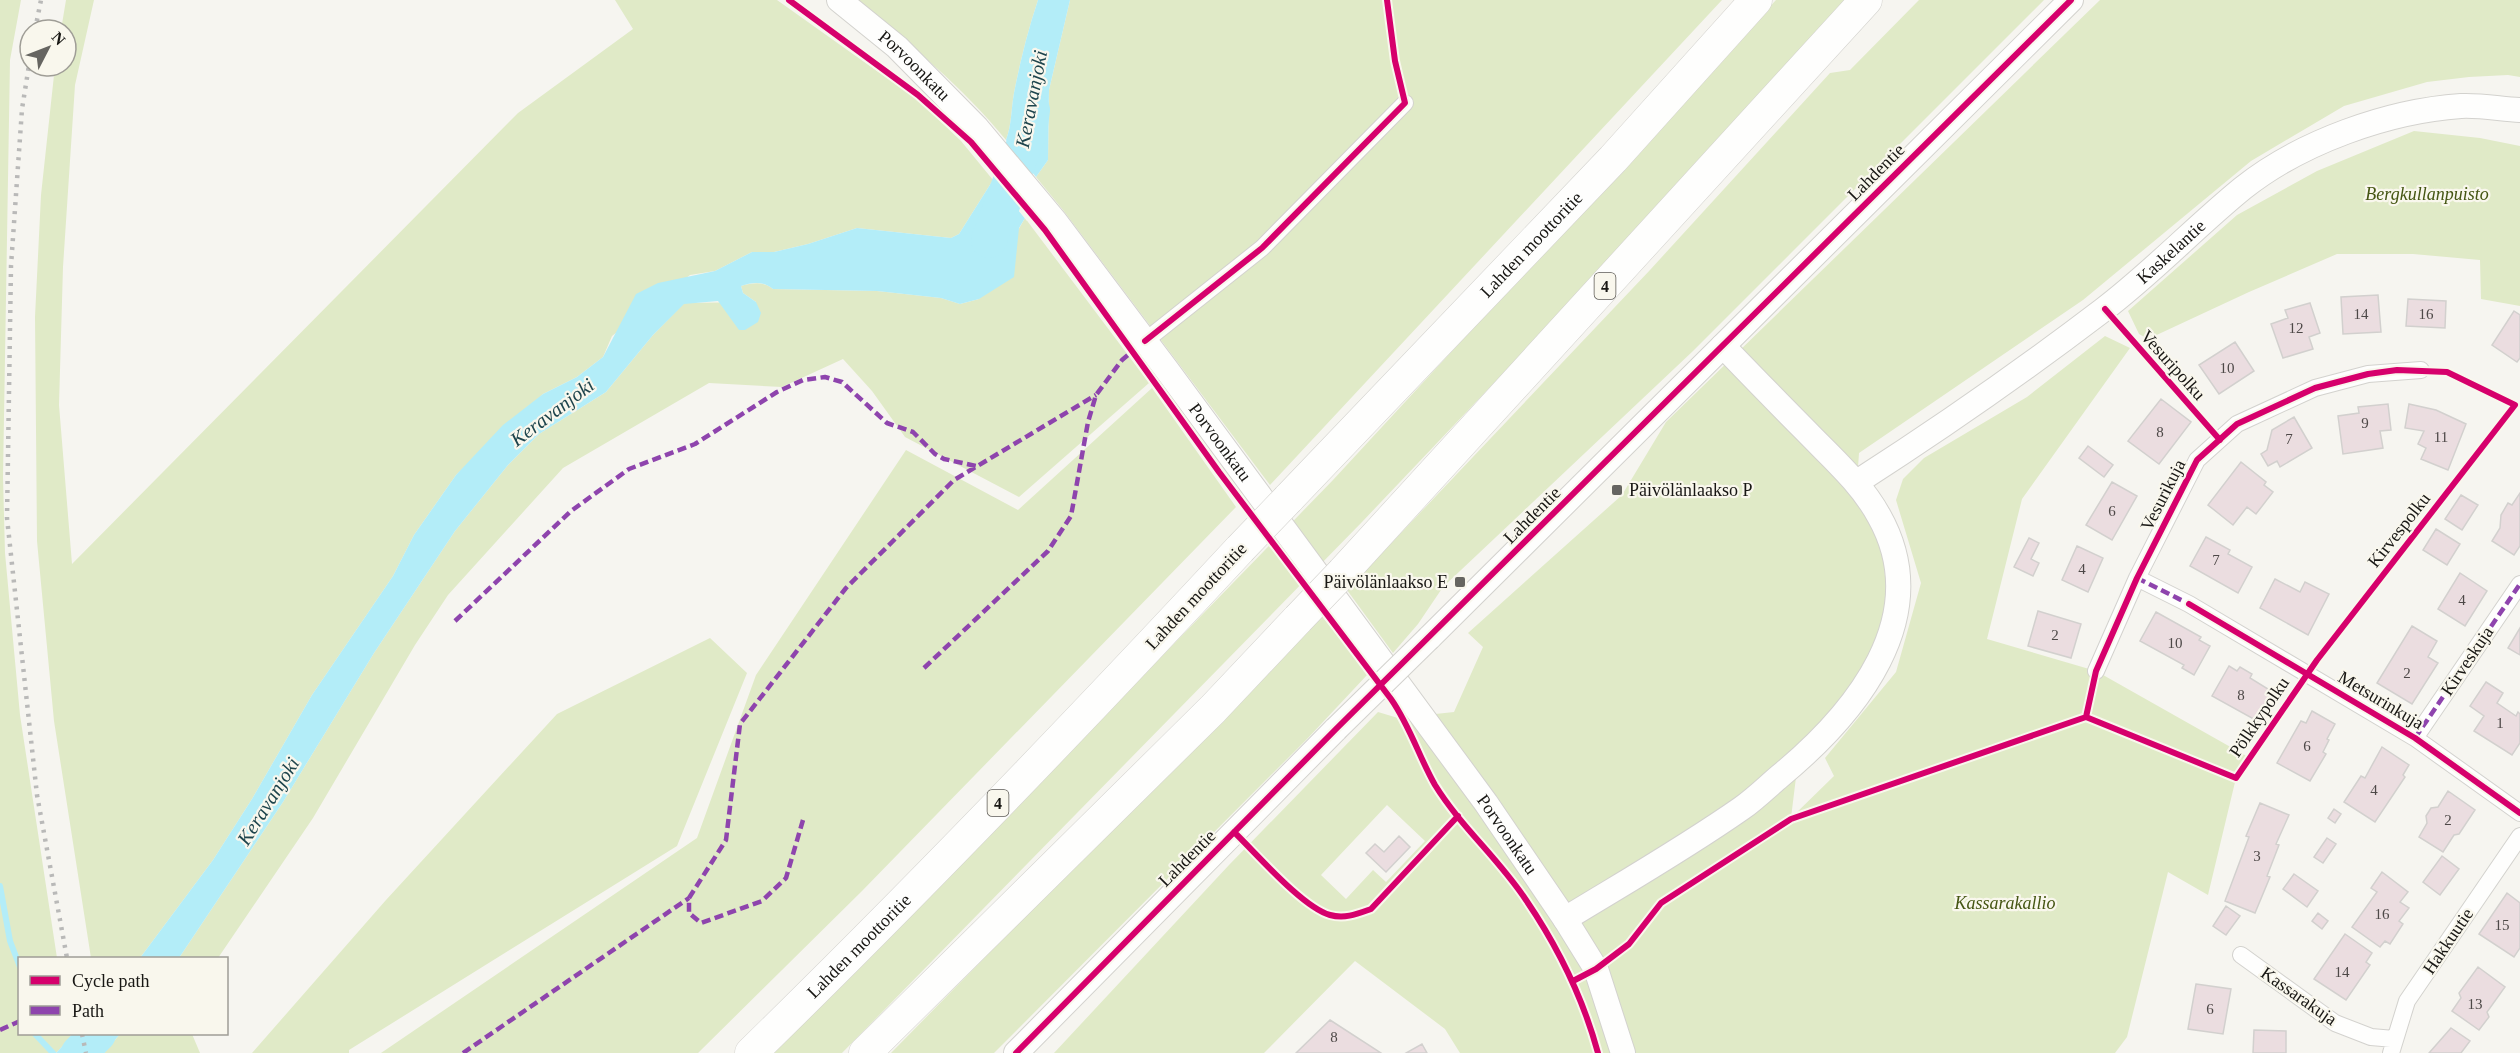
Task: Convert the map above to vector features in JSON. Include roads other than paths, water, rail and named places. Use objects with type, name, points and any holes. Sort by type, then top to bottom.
[{"type":"highway","name":"Lahden moottoritie","points":[[751,1053],[842,964],[1148,648],[1613,159],[1756,0]]},
{"type":"highway","name":"4","points":[[865,1053],[1213,709],[1298,620],[1866,0]]},
{"type":"main road","name":"Porvoonkatu","points":[[839,0],[897,47],[977,128],[1055,221],[1145,341],[1480,794],[1565,919],[1596,969],[1623,1053]]},
{"type":"main road","name":"Lahdentie","points":[[1016,1053],[1336,729],[2071,0]]},
{"type":"main road","name":"Kaskelantie","points":[[1857,482],[1964,413],[2105,309],[2245,187],[2285,160],[2348,130],[2410,112],[2463,106],[2520,110]]},
{"type":"main road","points":[[1565,919],[1743,807],[1798,761],[1844,715],[1873,673],[1890,636],[1899,596],[1895,554],[1880,517],[1857,482],[1723,346]]},
{"type":"street","points":[[1145,341],[1262,248],[1405,103]]},
{"type":"street","name":"Vesurikuja","points":[[2096,671],[2137,578],[2197,460],[2237,424],[2315,388],[2368,374],[2421,370]]},
{"type":"street","name":"Metsurinkuja","points":[[2137,578],[2189,604],[2415,738],[2520,813]]},
{"type":"street","name":"Kirveskuja","points":[[2415,738],[2520,584]]},
{"type":"street","name":"Hakkuutie","points":[[2393,1046],[2407,1001],[2520,836]]},
{"type":"street","name":"Kassarakuja","points":[[2241,955],[2335,1023],[2393,1046]]},
{"type":"water","points":[[1038,0],[1070,0],[1049,90],[1048,160],[1036,177],[1006,140],[1019,70]]},
{"type":"water","points":[[993,180],[1025,218],[1019,228],[1014,277],[979,299],[960,304],[941,298],[877,291],[773,289],[758,283],[750,284],[741,286],[743,293],[756,302],[761,313],[758,322],[745,330],[739,330],[718,301],[684,304],[653,335],[606,392],[539,434],[508,465],[455,531],[374,653],[283,802],[180,957],[141,957],[213,860],[252,799],[312,695],[393,576],[414,535],[456,475],[503,425],[543,394],[577,377],[603,357],[636,294],[658,283],[715,271],[752,252],[774,252],[857,228],[951,238],[959,234]]},
{"type":"water","points":[[96,1035],[119,1035],[104,1053],[101,1053]]},
{"type":"water","points":[[71,1037],[75,1053],[56,1053]]},
{"type":"waterway","name":"Keravanjoki","points":[[989,240],[1029,132],[1032,110]]},
{"type":"waterway","points":[[0,886],[10,941],[18,962]]},
{"type":"waterway","points":[[36,1035],[53,1053]]},
{"type":"waterway","name":"Keravanjoki","points":[[79,1053],[97,1035]]},
{"type":"railway","points":[[37,18],[41,0]]},
{"type":"railway","points":[[27,78],[22,109],[11,266],[7,518],[37,795],[67,957]]},
{"type":"railway","points":[[82,1035],[86,1053]]},
{"type":"place","name":"Päivölänlaakso P","points":[[1617,490]]},
{"type":"place","name":"Päivölänlaakso E","points":[[1460,582]]},
{"type":"park label","name":"Bergkullanpuisto","points":[[2427,194]]},
{"type":"park label","name":"Kassarakallio","points":[[2005,903]]}]
